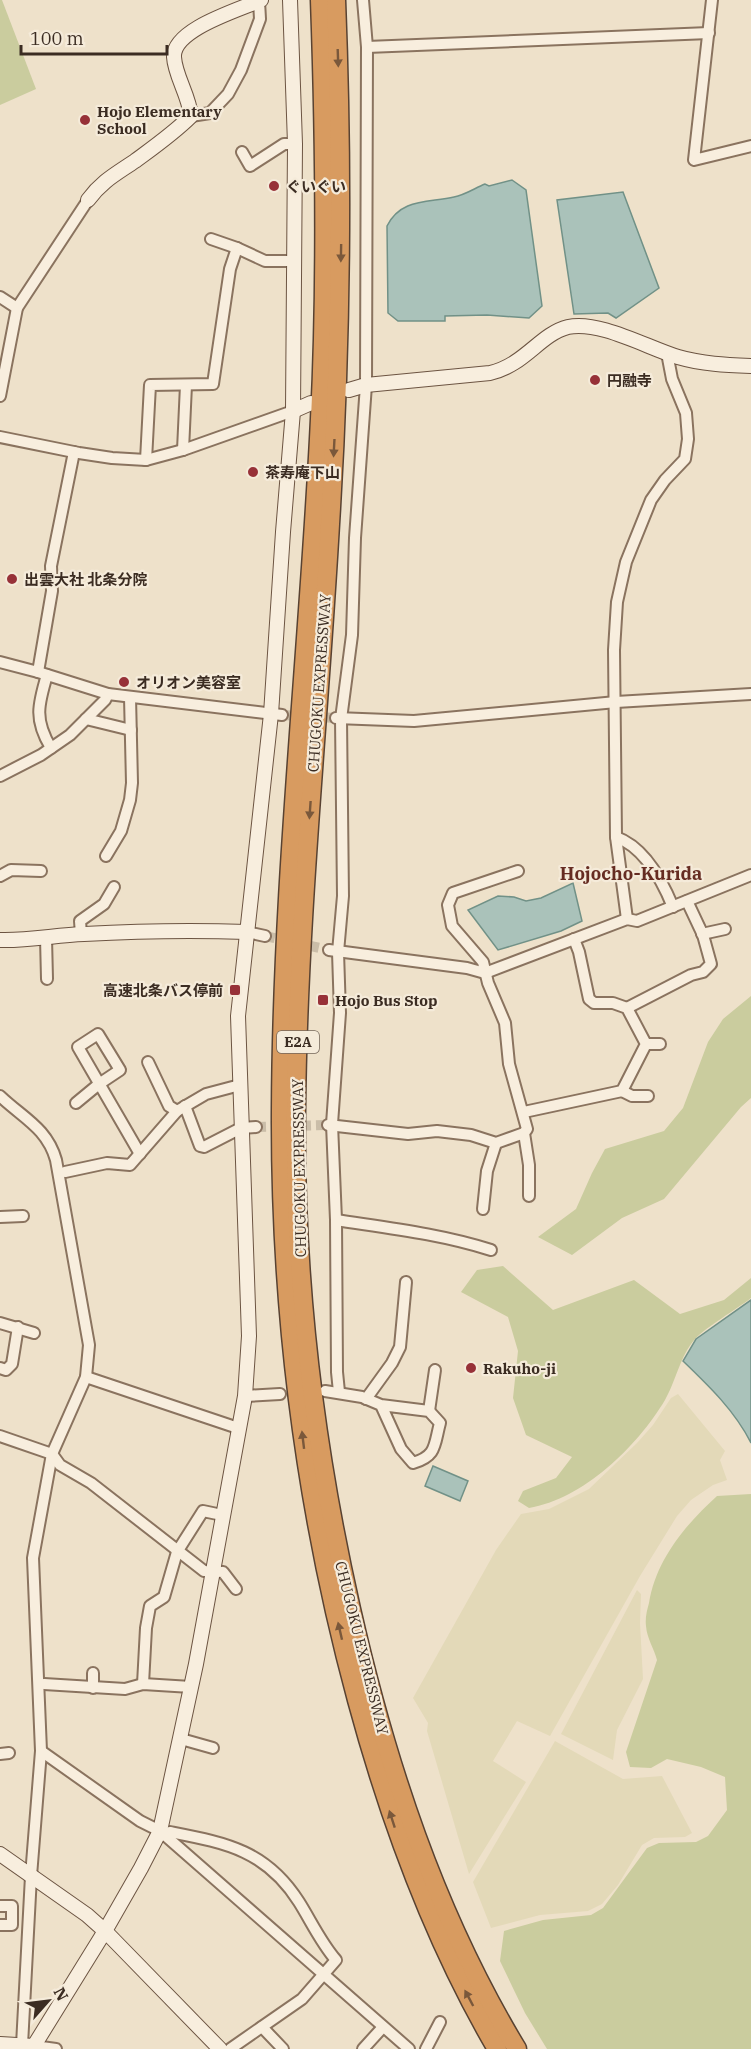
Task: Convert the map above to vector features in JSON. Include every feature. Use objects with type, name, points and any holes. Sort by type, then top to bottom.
[{"type":"highway","name":"CHUGOKU EXPRESSWAY","points":[[320,0],[324,95],[324,237],[320,414],[282,1010],[281,1114],[287,1286],[296,1383],[309,1480],[343,1648],[373,1760],[424,1903],[452,1966],[498,2049]]},
{"type":"highway","name":"CHUGOKU EXPRESSWAY","points":[[336,0],[340,89],[341,246],[330,533],[302,933],[296,1113],[302,1285],[322,1465],[361,1653],[388,1755],[414,1833],[440,1899],[468,1960],[517,2049]]},
{"type":"street","points":[[0,396],[17,308],[97,188],[112,175],[134,162],[190,116],[210,113],[228,94],[241,70],[260,19],[260,0],[191,30],[174,49],[174,58],[188,97],[190,116]]},
{"type":"street","points":[[29,2047],[105,1931],[163,1833],[245,1396],[249,1336],[238,1016],[276,715],[283,532],[293,411],[296,144],[290,0]]},
{"type":"street","points":[[339,1392],[336,1220],[329,1124],[340,1013],[340,982],[334,951],[343,896],[338,718],[352,635],[355,538],[366,385],[367,47],[363,0]]},
{"type":"street","points":[[712,0],[694,160],[751,146]]},
{"type":"street","points":[[367,47],[709,33]]},
{"type":"street","points":[[242,153],[250,166],[284,144],[296,144]]},
{"type":"street","points":[[211,239],[265,261],[294,261]]},
{"type":"street","points":[[146,460],[150,385],[213,384],[230,269],[237,248]]},
{"type":"street","points":[[0,298],[17,308]]},
{"type":"street","points":[[349,390],[366,385],[490,374],[517,363],[552,334],[567,327],[582,325],[629,338],[667,353],[715,364],[751,366]]},
{"type":"street","points":[[627,919],[616,837],[614,650],[617,602],[626,562],[651,500],[665,480],[685,459],[688,439],[686,413],[672,379],[667,353]]},
{"type":"street","points":[[183,450],[186,385]]},
{"type":"street","points":[[0,437],[112,458],[146,460],[183,450],[311,403]]},
{"type":"street","points":[[51,748],[41,726],[38,708],[52,591],[51,566],[74,452]]},
{"type":"street","points":[[0,663],[108,694],[276,715]]},
{"type":"street","points":[[0,776],[70,735],[105,700],[108,694]]},
{"type":"street","points":[[338,718],[414,722],[616,702],[751,694]]},
{"type":"street","points":[[106,856],[121,831],[130,800],[132,783],[130,697]]},
{"type":"street","points":[[86,718],[131,730]]},
{"type":"street","points":[[616,837],[627,841],[643,856],[667,893],[673,907]]},
{"type":"street","points":[[0,876],[11,870],[41,871]]},
{"type":"street","points":[[518,871],[453,893],[448,905],[452,926],[483,963],[488,983],[505,1023],[509,1064],[527,1129],[524,1133],[529,1196]]},
{"type":"street","points":[[334,951],[467,968],[485,973],[627,919],[637,921],[751,875]]},
{"type":"street","points":[[81,934],[80,921],[104,904],[114,887]]},
{"type":"street","points":[[627,1008],[708,968],[711,964],[702,934],[687,901]]},
{"type":"street","points":[[702,934],[725,929]]},
{"type":"street","points":[[0,940],[188,930],[247,932],[265,936]]},
{"type":"street","points":[[46,938],[47,979]]},
{"type":"street","points":[[574,939],[589,999],[594,1003],[613,1003],[627,1008],[646,1044]]},
{"type":"street","points":[[76,1103],[99,1084],[120,1070],[99,1034],[78,1047],[99,1084],[140,1154]]},
{"type":"street","points":[[646,1044],[660,1044]]},
{"type":"street","points":[[622,1091],[646,1044]]},
{"type":"street","points":[[148,1062],[169,1106],[181,1108]]},
{"type":"street","points":[[65,1172],[106,1163],[130,1165],[181,1108],[206,1094],[240,1085]]},
{"type":"street","points":[[524,1112],[622,1091],[632,1096],[648,1096]]},
{"type":"street","points":[[0,1096],[44,1133],[52,1147],[57,1161],[89,1345],[86,1377],[52,1454],[33,1558],[41,1751],[31,1876],[29,2047]]},
{"type":"street","points":[[181,1108],[200,1146],[204,1147],[241,1128],[256,1127]]},
{"type":"street","points":[[329,1124],[408,1134],[437,1131],[496,1143],[524,1133]]},
{"type":"street","points":[[483,1209],[487,1171],[496,1143]]},
{"type":"street","points":[[0,1217],[23,1216]]},
{"type":"street","points":[[336,1220],[408,1231],[491,1250]]},
{"type":"street","points":[[366,1399],[392,1363],[400,1347],[406,1282]]},
{"type":"street","points":[[0,1323],[34,1333]]},
{"type":"street","points":[[0,1368],[6,1370],[12,1364],[18,1328]]},
{"type":"street","points":[[429,1411],[435,1370]]},
{"type":"street","points":[[86,1377],[238,1428]]},
{"type":"street","points":[[325,1390],[366,1399],[381,1406],[429,1411],[441,1423],[427,1459],[413,1464],[401,1449],[381,1406]]},
{"type":"street","points":[[245,1396],[280,1394]]},
{"type":"street","points":[[0,1436],[52,1454],[60,1465],[91,1483],[204,1572],[223,1572],[236,1589]]},
{"type":"street","points":[[143,1684],[146,1628],[150,1606],[164,1597],[177,1552],[203,1511],[222,1515]]},
{"type":"street","points":[[93,1672],[93,1688]]},
{"type":"street","points":[[44,1684],[125,1689],[143,1684],[191,1687]]},
{"type":"street","points":[[181,1739],[213,1748]]},
{"type":"street","points":[[41,1751],[140,1821],[163,1833],[409,2049]]},
{"type":"street","points":[[163,1833],[170,1832],[225,1844],[263,1862],[278,1875],[297,1899],[336,1960],[302,1999],[230,2049]]},
{"type":"street","points":[[0,1854],[87,1915],[220,2049]]},
{"type":"street","points":[[0,1906],[12,1906],[12,1925],[0,1925]]},
{"type":"street","points":[[426,2049],[440,2022]]},
{"type":"street","points":[[262,2027],[283,2049]]},
{"type":"street","points":[[363,2049],[383,2027]]},
{"type":"street","points":[[0,2044],[56,2049]]},
{"type":"shaded area","points":[[678,1394],[725,1451],[720,1460],[727,1480],[713,1485],[691,1500],[677,1516],[640,1576],[550,1736],[517,1721],[493,1761],[526,1782],[469,1874],[427,1731],[428,1723],[413,1698],[496,1550],[521,1514],[549,1509],[589,1489],[637,1443],[653,1425],[671,1398]]},
{"type":"shaded area","points":[[637,1590],[641,1594],[643,1679],[617,1730],[613,1760],[561,1734]]},
{"type":"shaded area","points":[[555,1741],[623,1779],[662,1776],[692,1833],[685,1837],[654,1838],[642,1845],[618,1885],[602,1904],[588,1911],[540,1915],[491,1928],[473,1882]]},
{"type":"green space","points":[[0,0],[2,0],[36,89],[0,105]]},
{"type":"green space","points":[[751,996],[751,1098],[664,1199],[622,1218],[572,1255],[538,1237],[576,1209],[605,1149],[664,1131],[683,1108],[708,1042],[723,1019]]},
{"type":"green space","points":[[503,1266],[553,1310],[634,1280],[680,1314],[724,1300],[751,1278],[751,1298],[695,1339],[686,1353],[665,1400],[640,1435],[624,1452],[607,1468],[569,1494],[549,1503],[529,1508],[518,1501],[523,1491],[556,1478],[572,1457],[526,1435],[513,1398],[518,1351],[508,1317],[461,1292],[477,1270]]},
{"type":"green space","points":[[751,1494],[751,2049],[547,2049],[525,2013],[500,1961],[504,1931],[543,1920],[591,1915],[603,1908],[647,1848],[659,1843],[696,1842],[708,1836],[727,1810],[725,1777],[701,1767],[667,1759],[651,1768],[630,1767],[626,1752],[657,1660],[648,1635],[646,1620],[658,1572],[683,1531],[717,1496]]},
{"type":"water","points":[[512,180],[526,190],[542,306],[529,318],[487,315],[445,316],[445,321],[398,321],[388,313],[387,226],[393,217],[400,210],[416,203],[458,196],[485,184],[489,186]]},
{"type":"water","points":[[623,192],[659,288],[616,318],[608,313],[574,314],[557,200]]},
{"type":"water","points":[[573,883],[582,921],[561,931],[498,950],[468,910],[498,896],[514,897],[526,901],[541,898]]},
{"type":"water","points":[[751,1300],[751,1443],[745,1431],[712,1389],[683,1361],[696,1339]]},
{"type":"water","points":[[433,1466],[468,1481],[460,1501],[425,1486]]},
{"type":"tunnel","points":[[282,715],[335,718]]},
{"type":"tunnel","points":[[265,936],[329,950]]},
{"type":"tunnel","points":[[256,1127],[327,1125]]},
{"type":"place","name":"Hojo Elementary School","points":[[85,120]]},
{"type":"place","name":"ぐいぐい","points":[[274,186]]},
{"type":"place","name":"円融寺","points":[[595,380]]},
{"type":"place","name":"茶寿庵下山","points":[[253,472]]},
{"type":"place","name":"出雲大社 北条分院","points":[[12,579]]},
{"type":"place","name":"オリオン美容室","points":[[124,682]]},
{"type":"place","name":"高速北条バス停前","points":[[235,990]]},
{"type":"place","name":"Hojo Bus Stop","points":[[323,1000]]},
{"type":"place","name":"Rakuho-ji","points":[[471,1368]]},
{"type":"district","name":"Hojocho-Kurida","points":[[631,873]]}]
